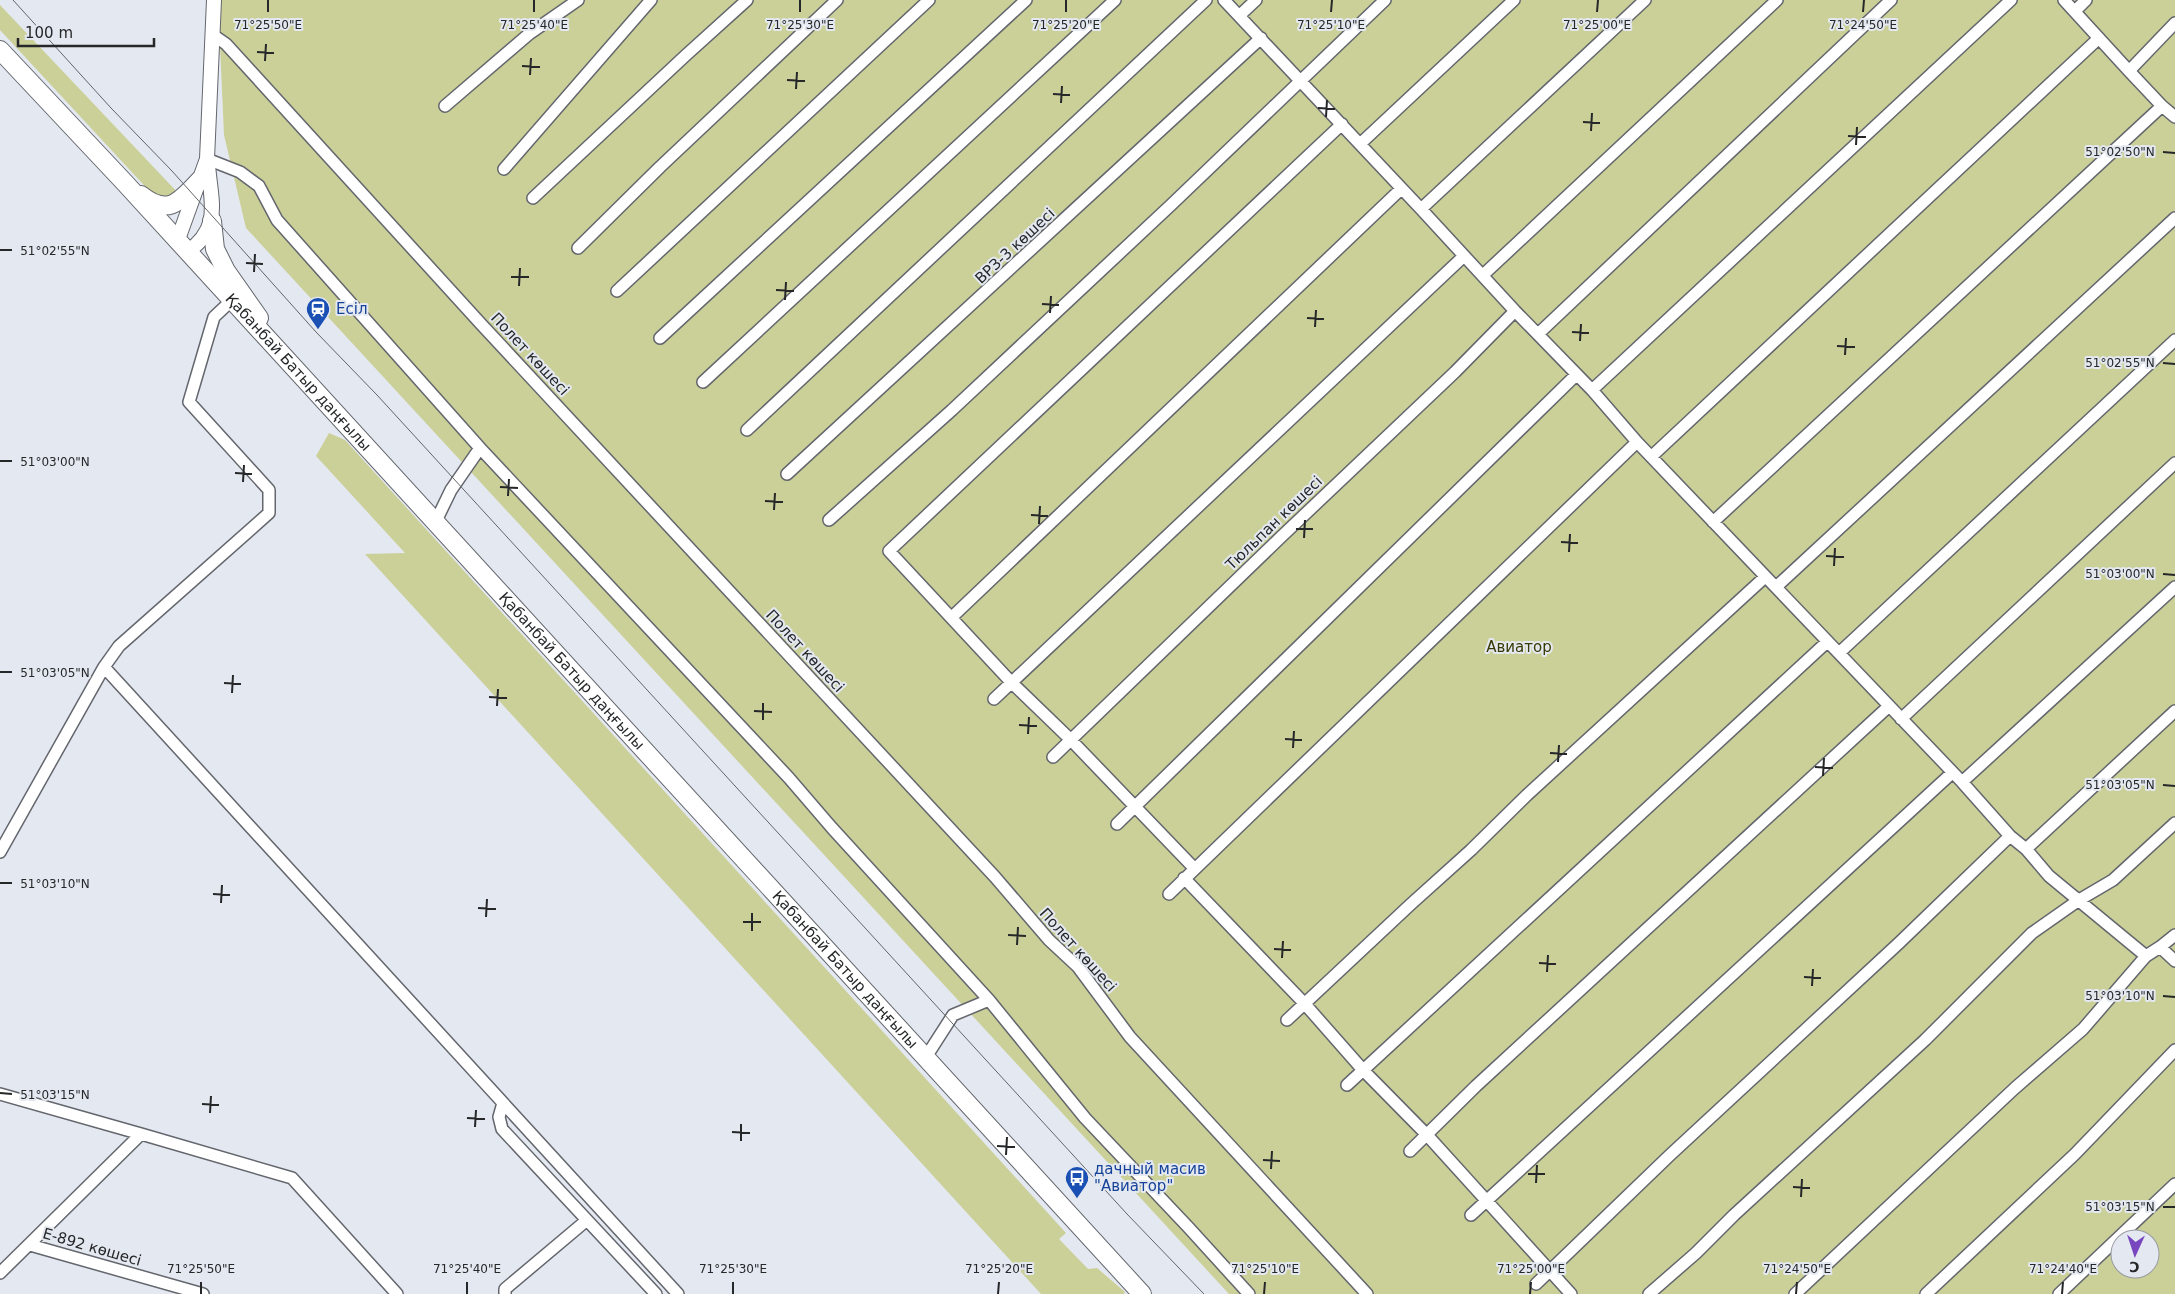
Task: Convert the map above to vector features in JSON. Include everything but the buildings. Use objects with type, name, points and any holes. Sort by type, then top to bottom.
[{"type":"main road","name":"Қабанбай Батыр даңғылы","points":[[0,50],[125,183],[1142,1294]]},
{"type":"main road","points":[[125,183],[150,202],[166,206],[179,202],[200,180]]},
{"type":"main road","points":[[212,221],[214,248],[226,271],[308,385]]},
{"type":"street","points":[[208,159],[200,180],[182,247],[199,244],[207,234],[212,221],[208,159],[214,0]]},
{"type":"street","points":[[445,106],[529,34],[578,0]]},
{"type":"street","points":[[504,169],[650,0]]},
{"type":"street","points":[[533,198],[747,0]]},
{"type":"street","points":[[578,248],[660,167],[837,0]]},
{"type":"street","points":[[617,292],[929,0]]},
{"type":"street","points":[[660,338],[1026,0]]},
{"type":"street","points":[[703,382],[1115,0]]},
{"type":"street","points":[[747,430],[1206,0]]},
{"type":"street","points":[[1224,0],[1301,80],[1515,311],[1592,390],[1637,442],[1839,653],[1888,707],[1962,782],[2010,836],[2026,849],[2049,876],[2146,956]]},
{"type":"street","points":[[1240,15],[1256,0]]},
{"type":"street","points":[[829,520],[952,410],[1172,204],[1385,0]]},
{"type":"street","points":[[1360,144],[1514,0]]},
{"type":"street","points":[[1421,209],[1644,0]]},
{"type":"street","points":[[1483,276],[1777,0]]},
{"type":"street","points":[[1538,334],[1891,0]]},
{"type":"street","points":[[1592,390],[2011,0]]},
{"type":"street","points":[[2064,0],[2129,72],[2175,117]]},
{"type":"street","points":[[2075,11],[2086,0]]},
{"type":"street","points":[[2129,72],[2175,23]]},
{"type":"street","name":"Полет көшесі","points":[[213,35],[226,44],[494,338],[995,877],[1049,940],[1078,968],[1130,1037],[1367,1294]]},
{"type":"street","name":"ВРЗ-3 көшесі","points":[[787,474],[1261,38]]},
{"type":"street","points":[[1652,456],[2099,38]]},
{"type":"street","points":[[1713,522],[2162,106]]},
{"type":"street","points":[[1194,868],[1070,739],[1011,682],[889,551],[1342,124]]},
{"type":"street","points":[[208,159],[240,172],[259,186],[277,220],[480,448],[789,778],[838,835],[989,1000],[1085,1118],[1189,1228],[1248,1294]]},
{"type":"street","points":[[952,617],[1402,189]]},
{"type":"street","points":[[1776,587],[2175,218]]},
{"type":"street","points":[[994,698],[1464,256]]},
{"type":"street","points":[[0,852],[104,667],[119,646],[269,513],[269,490],[189,402],[214,317],[231,301]]},
{"type":"street","name":"Тюльпан көшесі","points":[[1053,757],[1404,421],[1515,311]]},
{"type":"street","points":[[1839,653],[2175,340]]},
{"type":"street","points":[[1117,824],[1134,805],[1576,375]]},
{"type":"street","points":[[1169,894],[1637,442]]},
{"type":"street","points":[[435,523],[451,490],[480,448]]},
{"type":"street","points":[[1901,720],[2175,463]]},
{"type":"street","points":[[1287,1020],[1304,1002],[1471,850],[1534,788],[1766,577]]},
{"type":"street","points":[[1962,782],[2175,587]]},
{"type":"street","points":[[1347,1085],[1827,642]]},
{"type":"street","points":[[104,667],[678,1294]]},
{"type":"street","points":[[1410,1151],[1476,1086],[1888,707]]},
{"type":"street","points":[[2026,849],[2175,711]]},
{"type":"street","points":[[1471,1215],[1952,773]]},
{"type":"street","points":[[1649,1294],[1696,1253],[1734,1215],[1925,1040],[2032,933],[2079,900],[2113,880],[2175,823]]},
{"type":"street","points":[[1536,1284],[1548,1270],[2010,836]]},
{"type":"street","points":[[1184,878],[1304,1002],[1363,1070],[1427,1135],[1571,1294]]},
{"type":"street","points":[[1795,1294],[2015,1088],[2082,1029],[2146,956],[2175,934]]},
{"type":"street","points":[[2160,947],[2175,961]]},
{"type":"street","points":[[926,1058],[953,1015],[989,1000]]},
{"type":"street","points":[[1926,1294],[2075,1154],[2175,1050]]},
{"type":"street","points":[[0,1094],[292,1178],[397,1294]]},
{"type":"street","points":[[503,1103],[499,1117],[502,1129],[656,1294]]},
{"type":"street","points":[[0,1273],[141,1134]]},
{"type":"street","points":[[2059,1294],[2175,1184]]},
{"type":"street","points":[[505,1294],[505,1289],[587,1220]]},
{"type":"street","name":"Е-892 көшесі","points":[[30,1244],[204,1294]]},
{"type":"green space","name":"Авиатор","points":[[218,0],[2175,0],[2175,1294],[1229,1294],[246,228],[224,135]]},
{"type":"green space","points":[[0,5],[180,195],[170,200],[153,195],[0,30]]},
{"type":"green space","points":[[329,433],[345,440],[1066,1233],[1059,1239],[1088,1269],[1097,1268],[1125,1292],[1124,1294],[1041,1294],[365,554],[405,553],[316,456]]},
{"type":"tram line","points":[[13,0],[111,108],[172,171],[316,332],[377,395],[1127,1214],[1204,1294]]},
{"type":"place","name":"Есіл","points":[[318,330]]},
{"type":"place","name":"дачный масив \"Авиатор\"","points":[[1077,1199]]}]
